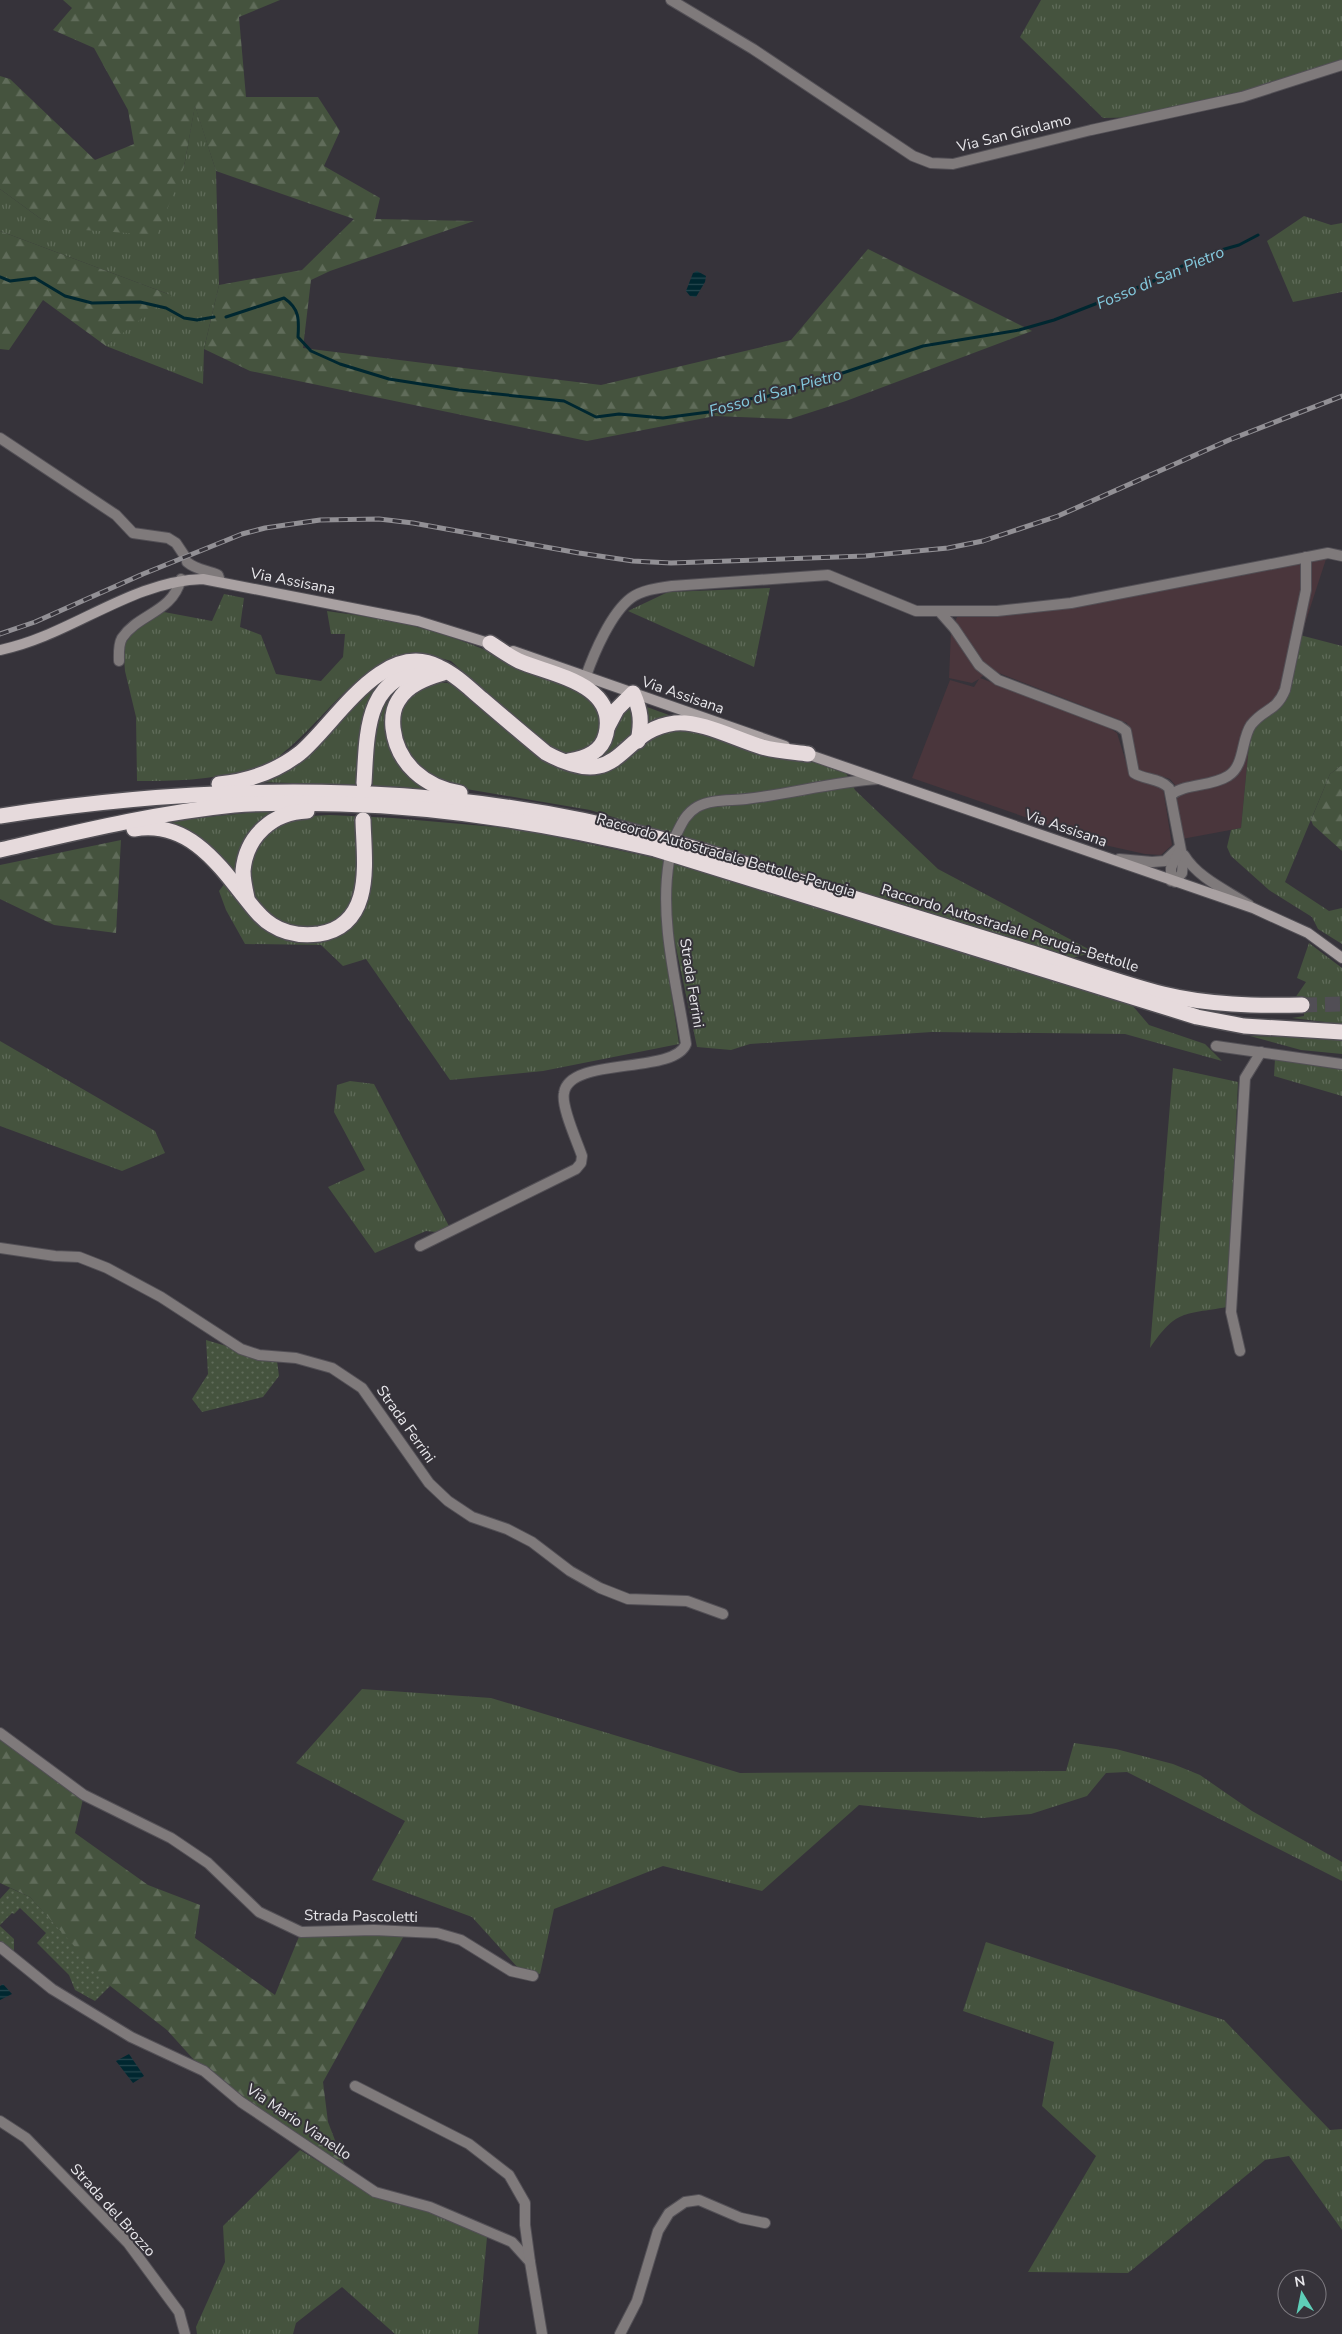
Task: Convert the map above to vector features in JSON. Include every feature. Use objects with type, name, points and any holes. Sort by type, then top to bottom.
[{"type":"highway","points":[[490,643],[518,660],[573,680],[589,689],[606,710],[608,726]]},
{"type":"highway","points":[[60,807],[108,796],[238,782],[270,771],[300,752],[350,698],[373,679],[390,669],[417,661],[441,667],[449,676],[546,753],[562,762],[579,767],[597,767],[612,762],[653,729],[676,723],[692,724],[765,748],[808,754]]},
{"type":"highway","points":[[364,783],[368,726],[376,702],[385,690],[412,675],[427,672],[449,676]]},
{"type":"highway","points":[[449,676],[416,684],[398,701],[394,711],[394,732],[398,750],[406,763],[415,772],[444,790],[574,812],[610,826]]},
{"type":"highway","points":[[562,762],[581,759],[600,749],[617,708],[633,693],[640,710],[642,723],[638,741]]},
{"type":"highway","name":"Raccordo Autostradale Perugia-Bettolle","points":[[0,816],[60,807],[176,796],[303,791],[389,794],[518,808],[610,826],[659,838],[852,904],[1042,962],[1165,994],[1259,1006],[1302,1006]]},
{"type":"highway","name":"Raccordo Autostradale Bettolle-Perugia","points":[[0,850],[138,819],[236,805],[296,803],[374,805],[450,812],[578,831],[645,847],[852,904]]},
{"type":"highway","points":[[247,899],[243,872],[246,856],[253,839],[266,825],[282,816],[302,811],[407,815],[450,812]]},
{"type":"highway","points":[[0,857],[90,836],[146,827],[162,828],[195,842],[202,848],[257,913],[272,926],[306,936],[328,932],[347,920],[360,904],[364,884],[363,820]]},
{"type":"highway","points":[[1042,962],[1197,1017],[1244,1026],[1342,1032]]},
{"type":"main road","name":"Via Assisana","points":[[0,650],[33,641],[159,585],[182,579],[203,578],[220,581],[418,621],[490,643],[1173,882],[1253,908],[1308,933],[1342,958]]},
{"type":"street","name":"Via San Girolamo","points":[[671,0],[753,49],[913,156],[931,163],[953,164],[1091,130],[1242,97],[1342,65]]},
{"type":"street","points":[[0,438],[116,515],[133,533],[168,538],[176,543],[195,569],[208,570],[218,575],[220,581]]},
{"type":"street","points":[[586,676],[603,635],[629,599],[652,590],[693,584],[828,575],[916,611],[997,610],[1071,603],[1129,590],[1328,553],[1342,556]]},
{"type":"street","points":[[1171,795],[1177,790],[1213,783],[1230,776],[1239,762],[1251,725],[1279,703],[1285,690],[1306,590],[1306,558]]},
{"type":"street","points":[[119,661],[122,638],[135,626],[170,601],[178,590],[182,579]]},
{"type":"street","points":[[939,611],[954,628],[979,665],[998,680],[1118,726],[1126,731],[1134,773],[1142,777],[1164,782],[1169,788],[1183,867],[1179,879],[1173,882]]},
{"type":"street","points":[[675,837],[685,817],[698,806],[852,781],[882,779]]},
{"type":"street","points":[[1094,854],[1152,862],[1165,861],[1180,847]]},
{"type":"street","points":[[1180,847],[1190,865],[1206,878],[1253,908]]},
{"type":"street","name":"Strada Ferrini","points":[[420,1246],[576,1169],[581,1163],[582,1156],[563,1095],[566,1084],[571,1079],[586,1073],[670,1058],[684,1050],[686,1044],[667,926],[665,886],[669,861]]},
{"type":"street","points":[[1216,1046],[1342,1064]]},
{"type":"street","points":[[1240,1350],[1231,1312],[1245,1078],[1251,1064],[1261,1052]]},
{"type":"street","name":"Strada Ferrini","points":[[0,1248],[56,1256],[79,1256],[107,1268],[161,1297],[241,1349],[259,1354],[296,1358],[332,1368],[362,1388],[429,1483],[456,1506],[472,1516],[507,1529],[532,1542],[570,1571],[600,1588],[628,1598],[687,1601],[723,1614]]},
{"type":"street","name":"Strada Pascoletti","points":[[0,1733],[84,1795],[171,1838],[208,1863],[259,1912],[301,1932],[374,1930],[437,1933],[461,1940],[511,1971],[532,1976]]},
{"type":"street","name":"Via Mario Vianello","points":[[0,1947],[52,1988],[131,2037],[204,2071],[241,2102],[375,2192],[430,2207],[512,2242],[530,2262]]},
{"type":"street","points":[[355,2086],[469,2144],[509,2175],[525,2203],[525,2226],[542,2334]]},
{"type":"street","name":"Strada del Brozzo","points":[[0,2121],[26,2138],[128,2243],[179,2312],[185,2334]]},
{"type":"street","points":[[620,2334],[638,2301],[658,2231],[669,2213],[685,2202],[699,2200],[741,2218],[765,2223]]},
{"type":"shaded area","points":[[1328,553],[1279,703],[1251,725],[1241,828],[1182,839],[1175,785],[1170,779],[1136,769],[1127,723],[991,670],[980,678],[1105,725],[1117,733],[1131,778],[1163,788],[1172,845],[1161,855],[1145,854],[1109,846],[912,778],[950,680],[974,687],[979,679],[972,683],[949,678],[951,632],[957,617],[1062,609],[1306,563]]},
{"type":"green space","points":[[63,0],[280,0],[239,17],[246,97],[318,97],[340,131],[324,166],[380,198],[375,219],[474,221],[330,271],[311,280],[303,348],[601,385],[791,340],[868,249],[1032,331],[846,401],[790,419],[715,416],[587,441],[250,371],[204,349],[219,285],[302,270],[354,219],[216,171],[195,106],[184,167],[157,235],[84,230],[41,219],[0,189],[0,76],[10,79],[95,160],[134,144],[128,110],[94,48],[53,30],[72,8]]},
{"type":"green space","points":[[1041,0],[1342,0],[1342,65],[1242,97],[1149,117],[1103,118],[1020,37]]},
{"type":"green space","points":[[195,105],[216,171],[219,285],[204,349],[203,384],[106,346],[168,294],[0,231],[0,189],[41,219],[184,167]]},
{"type":"green space","points":[[1304,216],[1331,225],[1342,223],[1342,292],[1293,302],[1267,241]]},
{"type":"green space","points":[[0,231],[172,295],[106,346],[43,300],[9,350],[0,349]]},
{"type":"green space","points":[[770,588],[754,667],[628,611],[668,592]]},
{"type":"green space","points":[[224,594],[244,598],[240,627],[261,635],[276,674],[321,681],[343,657],[345,634],[331,634],[327,611],[381,619],[422,628],[476,646],[593,698],[601,719],[601,731],[594,743],[581,752],[569,755],[560,753],[550,749],[451,661],[424,656],[400,658],[379,666],[360,679],[289,748],[266,766],[205,778],[137,781],[136,717],[125,671],[123,646],[135,631],[164,612],[212,621]]},
{"type":"green space","points":[[1296,634],[1342,646],[1342,765],[1330,774],[1285,882],[1329,911],[1342,908],[1342,944],[1318,929],[1312,917],[1269,890],[1231,856],[1227,847],[1231,830],[1241,828],[1251,725],[1279,703]]},
{"type":"green space","points":[[388,675],[359,785],[257,782]]},
{"type":"green space","points":[[434,682],[448,683],[459,689],[503,728],[548,762],[575,771],[642,743],[666,728],[685,728],[724,742],[806,758],[846,773],[855,790],[938,869],[1094,952],[1072,958],[590,810],[443,785],[409,762],[395,720],[402,701]]},
{"type":"green space","points":[[402,683],[390,716],[409,774],[425,789],[373,786],[373,734],[380,711]]},
{"type":"green space","points":[[631,706],[636,733],[612,756],[594,759],[616,717]]},
{"type":"green space","points":[[644,706],[669,715],[669,719],[647,727]]},
{"type":"green space","points":[[1342,765],[1342,851],[1313,825],[1311,820],[1330,774]]},
{"type":"green space","points":[[274,810],[248,834],[241,852],[265,830],[289,817],[330,815],[393,818],[520,829],[669,861],[1132,1005],[1149,1025],[1205,1044],[1222,1061],[1125,1034],[932,1032],[750,1044],[731,1050],[697,1047],[674,938],[664,944],[679,1044],[543,1071],[450,1080],[366,959],[343,966],[321,945],[245,944],[226,910],[219,891],[232,874],[159,822]]},
{"type":"green space","points":[[121,840],[116,933],[54,925],[0,899],[0,865]]},
{"type":"green space","points":[[1309,943],[1342,968],[1342,1024],[1292,1018],[1304,1016],[1304,1010],[1295,998],[1306,982],[1297,978]]},
{"type":"green space","points":[[1250,1036],[1342,1038],[1342,1054],[1301,1050]]},
{"type":"green space","points":[[0,1041],[155,1131],[165,1153],[122,1171],[0,1126]]},
{"type":"green space","points":[[1275,1059],[1342,1070],[1342,1096],[1274,1076]]},
{"type":"green space","points":[[1173,1068],[1238,1082],[1227,1307],[1182,1316],[1167,1326],[1150,1348]]},
{"type":"green space","points":[[350,1081],[374,1084],[450,1228],[436,1232],[426,1231],[375,1253],[328,1187],[365,1170],[334,1112],[337,1085]]},
{"type":"green space","points":[[206,1340],[277,1361],[279,1376],[263,1397],[202,1412],[192,1399],[208,1374]]},
{"type":"green space","points":[[362,1689],[491,1698],[740,1773],[1066,1771],[1074,1743],[1116,1749],[1173,1764],[1200,1775],[1252,1811],[1342,1862],[1342,1881],[1127,1772],[1106,1773],[1087,1796],[1031,1814],[982,1818],[859,1805],[762,1891],[663,1866],[554,1909],[540,1974],[519,1969],[472,1917],[372,1880],[405,1821],[296,1763]]},
{"type":"green space","points":[[0,1733],[84,1795],[75,1833],[148,1885],[200,1905],[195,1938],[275,1995],[301,1932],[406,1932],[323,2082],[328,2122],[348,2174],[204,2071],[167,2030],[105,1982],[30,1897],[0,1883]]},
{"type":"green space","points":[[10,1888],[30,1897],[110,1986],[95,2001],[75,1990],[69,1975],[37,1943],[46,1933],[20,1908],[0,1925],[0,1899]]},
{"type":"green space","points":[[0,1926],[14,1939],[14,1953],[0,1942]]},
{"type":"green space","points":[[986,1942],[1224,2020],[1330,2130],[1342,2129],[1342,2230],[1289,2156],[1265,2160],[1128,2273],[1028,2272],[1096,2156],[1042,2106],[1054,2042],[963,2011]]},
{"type":"green space","points":[[300,2150],[373,2195],[428,2211],[487,2237],[478,2334],[395,2334],[342,2287],[296,2323],[293,2334],[197,2334],[196,2327],[225,2262],[223,2226]]},
{"type":"water","points":[[697,271],[706,276],[705,282],[696,297],[690,296],[686,291],[693,273]]},
{"type":"water","points":[[3,1984],[12,1994],[0,2000],[0,1986]]},
{"type":"water","points":[[129,2054],[144,2076],[133,2083],[116,2061]]},
{"type":"waterway","name":"Fosso di San Pietro","points":[[226,317],[284,298],[296,311],[298,337],[311,351],[340,364],[389,379],[459,390],[564,401],[596,417],[619,414],[663,418],[724,410],[741,400],[765,397],[804,386],[923,346],[1019,330],[1054,320],[1173,273],[1182,266],[1194,265],[1207,254],[1239,245],[1258,235]]},
{"type":"waterway","name":"Fosso di San Pietro","points":[[0,277],[10,281],[35,278],[65,296],[92,303],[140,302],[166,308],[184,318],[197,320],[214,317]]},
{"type":"tunnel","points":[[1302,1005],[1342,1004]]},
{"type":"railway","points":[[0,634],[35,622],[143,574],[242,534],[265,528],[320,520],[379,519],[413,523],[579,553],[633,561],[671,563],[865,556],[948,548],[983,541],[1058,516],[1229,440],[1342,396]]}]
